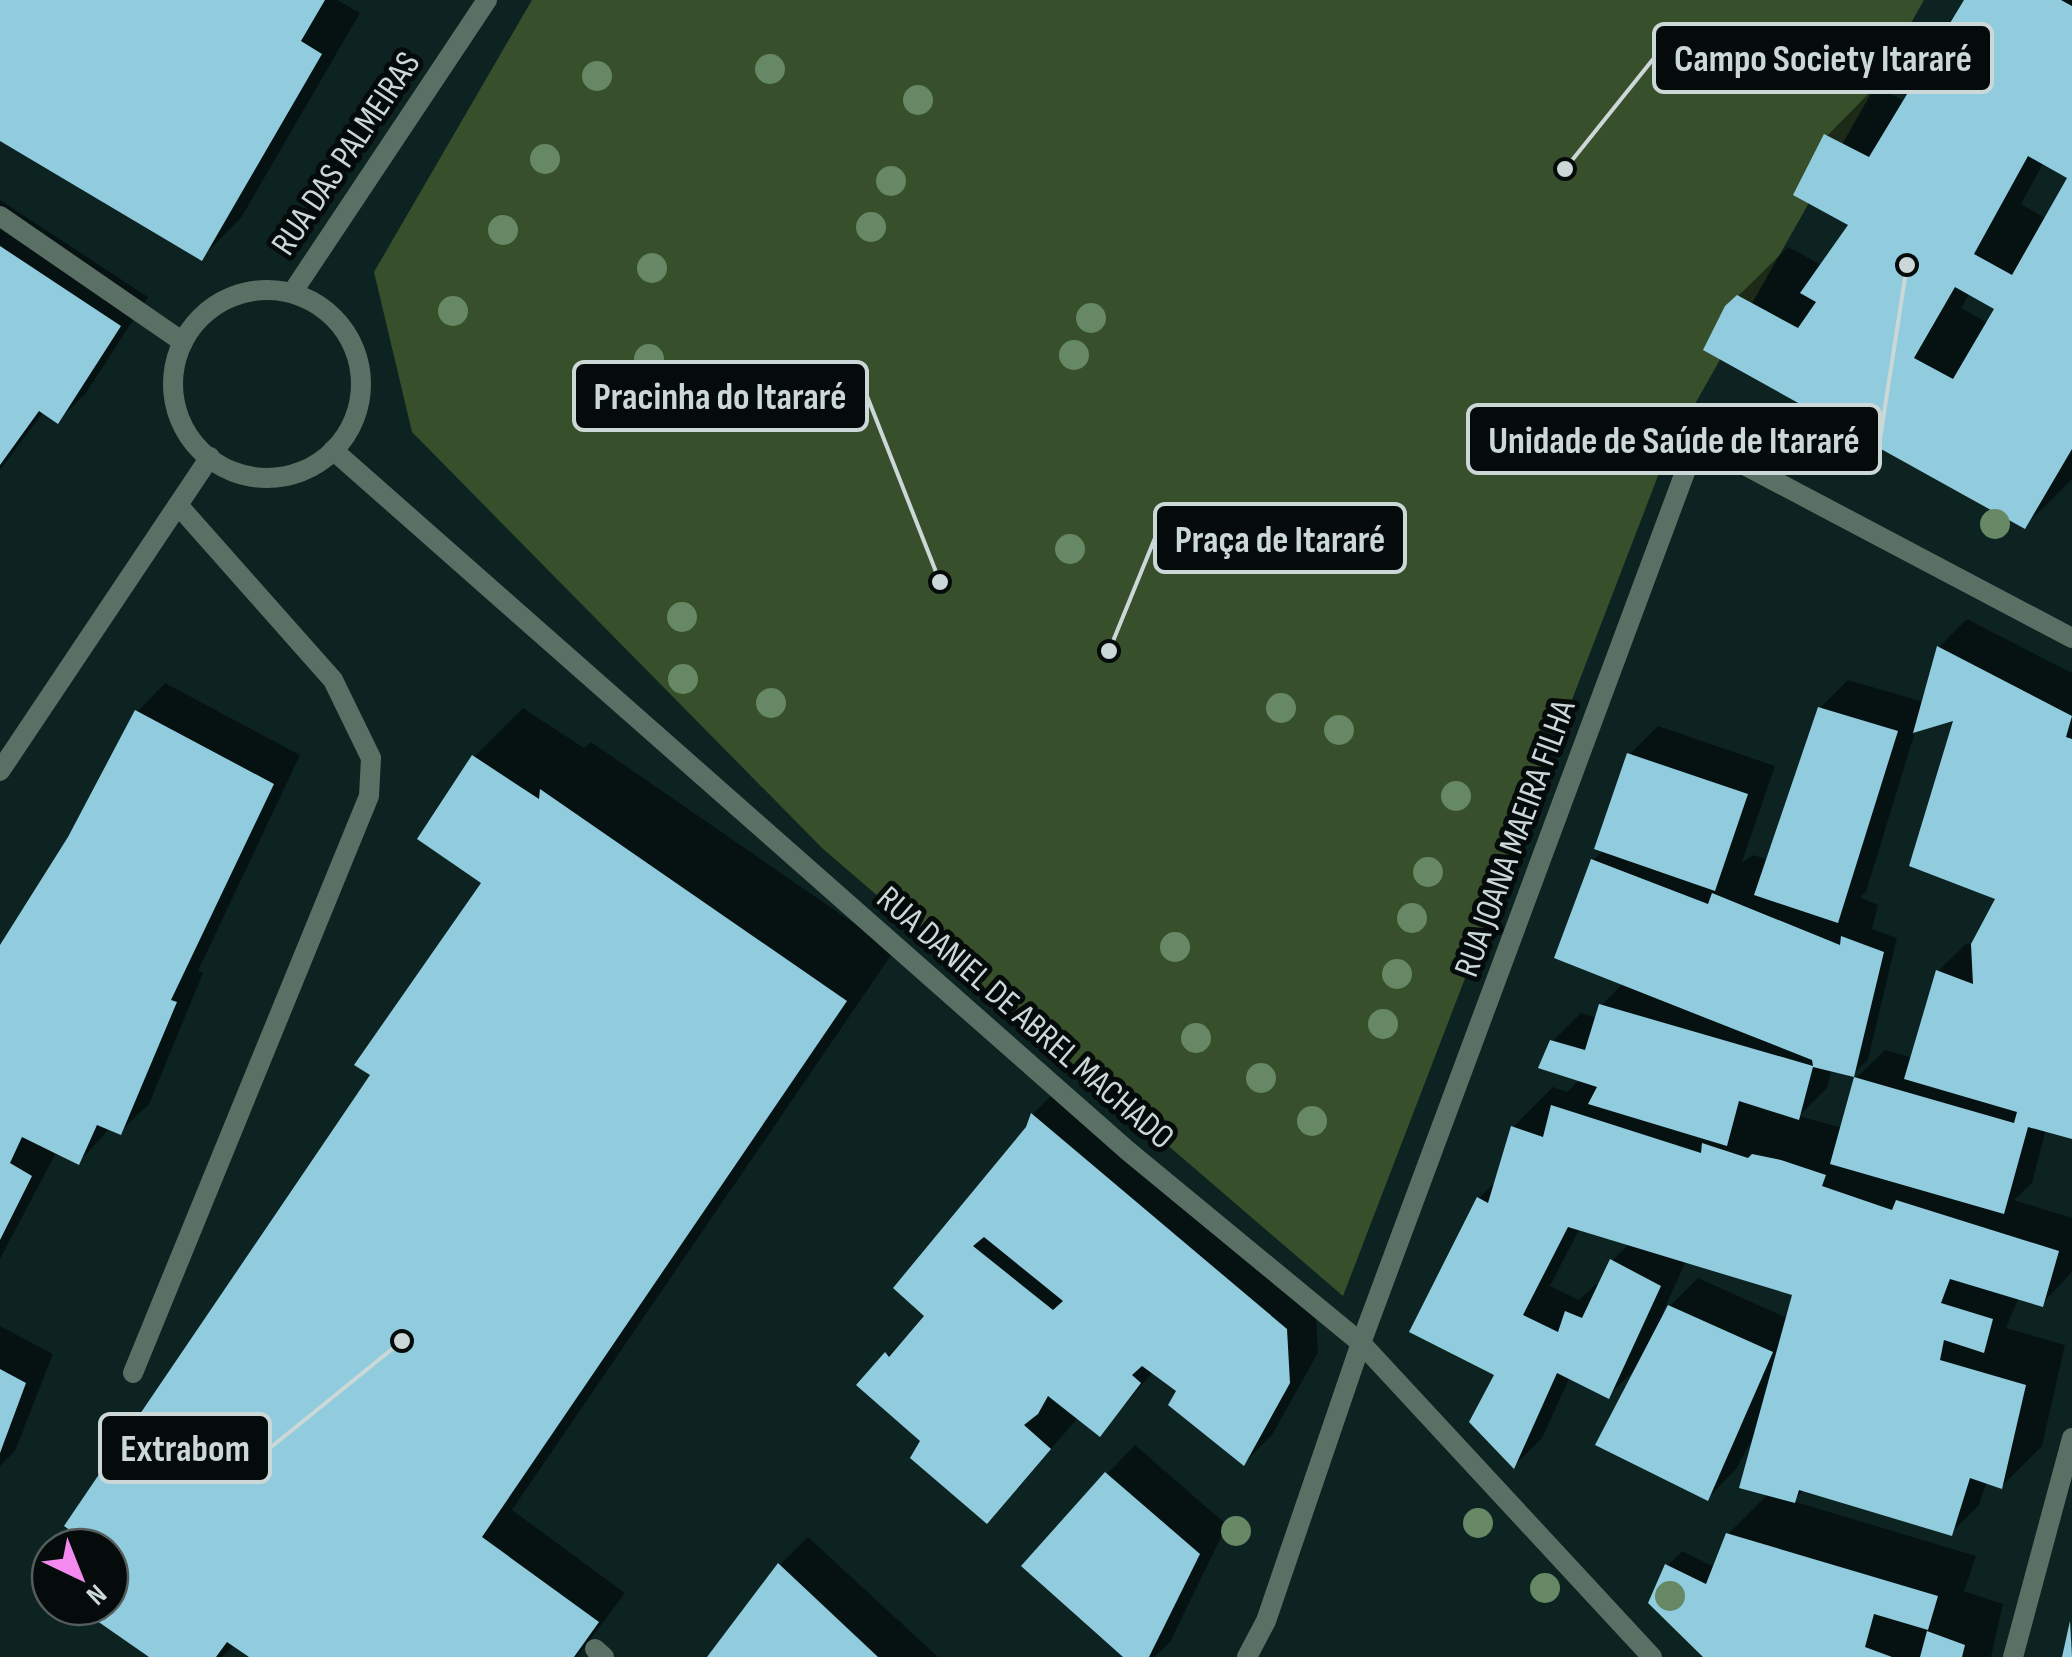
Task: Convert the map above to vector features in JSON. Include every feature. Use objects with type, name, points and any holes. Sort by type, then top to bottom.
[{"type":"street","name":"RUA DAS PALMEIRAS","points":[[292,292],[486,0]]},
{"type":"street","points":[[0,216],[183,342]]},
{"type":"street","points":[[260,290],[292,292],[323,308],[356,350],[360,404],[333,450],[309,467],[280,476],[236,472],[210,457],[188,434],[176,404],[175,373],[183,342],[202,317],[230,298],[260,290]]},
{"type":"street","name":"RUA JOANA MAEIRA FILHA","points":[[1248,1657],[1266,1622],[1361,1343],[1697,440],[2072,638]]},
{"type":"street","name":"RUA DANIEL DE ABREL MACHADO","points":[[333,450],[1128,1151],[1361,1343],[1652,1657]]},
{"type":"street","points":[[1,768],[210,457]]},
{"type":"street","points":[[133,1374],[369,796],[371,758],[333,680],[178,505]]},
{"type":"street","points":[[2012,1657],[2072,1438]]},
{"type":"green space","points":[[532,0],[1924,0],[1666,455],[1343,1296],[822,848],[412,432],[374,272]]},
{"type":"building","points":[[0,0],[325,0],[301,41],[322,54],[202,261],[0,141]]},
{"type":"building","points":[[1964,0],[2061,0],[2072,6],[2072,449],[2025,529],[1703,350],[1725,306],[1737,295],[1798,328],[1816,302],[1800,293],[1848,225],[1793,195],[1824,134],[1869,157]],"holes":[[[2028,156],[2067,178],[2012,275],[1974,254]],[[1955,287],[1994,309],[1953,379],[1914,358]]]},
{"type":"building","points":[[0,246],[121,326],[58,424],[39,411],[0,465]]},
{"type":"building","points":[[1937,646],[2072,716],[2066,737],[2072,739],[2072,1139],[2028,1127],[2004,1214],[1830,1164],[1854,1077],[2014,1123],[2017,1112],[1904,1079],[1936,970],[1973,984],[1971,944],[1995,899],[1909,866],[1953,721],[1913,733]]},
{"type":"building","points":[[1818,707],[1898,731],[1838,923],[1754,895]]},
{"type":"building","points":[[135,710],[274,784],[171,1000],[177,1002],[121,1135],[97,1125],[79,1165],[22,1137],[10,1163],[32,1176],[0,1240],[0,945],[68,837]]},
{"type":"building","points":[[1627,753],[1748,794],[1715,891],[1594,849]]},
{"type":"building","points":[[472,755],[539,799],[540,789],[847,1001],[482,1537],[599,1622],[574,1657],[249,1657],[227,1642],[216,1657],[149,1657],[106,1627],[130,1627],[130,1527],[64,1526],[370,1075],[354,1065],[481,883],[417,839]]},
{"type":"building","points":[[1591,859],[1708,904],[1712,893],[1840,945],[1841,936],[1884,952],[1854,1077],[1813,1067],[1799,1120],[1739,1101],[1727,1146],[1588,1104],[1597,1087],[1538,1068],[1550,1040],[1585,1050],[1599,1004],[1813,1066],[1812,1060],[1554,958]]},
{"type":"building","points":[[1551,1105],[1701,1153],[1702,1143],[1748,1158],[1752,1154],[1781,1160],[1826,1175],[1822,1186],[1892,1210],[1896,1200],[2059,1251],[2043,1307],[1950,1279],[1941,1303],[1993,1319],[1984,1353],[1944,1340],[1940,1360],[2026,1385],[2002,1489],[1970,1478],[1952,1536],[1799,1490],[1795,1503],[1739,1488],[1792,1295],[1568,1227],[1523,1315],[1558,1332],[1565,1311],[1582,1318],[1610,1259],[1661,1286],[1609,1399],[1557,1373],[1514,1469],[1469,1422],[1494,1375],[1409,1332],[1477,1197],[1488,1203],[1511,1126],[1543,1137]]},
{"type":"building","points":[[1031,1113],[1287,1329],[1290,1383],[1244,1466],[1168,1405],[1176,1391],[1142,1366],[1132,1375],[1141,1383],[1100,1437],[1048,1396],[1038,1414],[1024,1425],[1051,1449],[987,1524],[910,1458],[920,1441],[856,1385],[885,1352],[889,1357],[924,1316],[893,1288],[1026,1127]],"holes":[[[984,1237],[1063,1301],[1053,1310],[973,1246]]]},
{"type":"building","points":[[1668,1305],[1773,1352],[1708,1501],[1595,1445]]},
{"type":"building","points":[[0,1369],[26,1383],[0,1453]]},
{"type":"building","points":[[1105,1472],[1200,1554],[1149,1657],[1123,1657],[1021,1566]]},
{"type":"building","points":[[1726,1533],[1938,1596],[1928,1630],[1874,1614],[1865,1647],[1892,1657],[1703,1657],[1648,1603],[1665,1564],[1706,1584]]},
{"type":"building","points":[[778,1563],[878,1657],[707,1657]]},
{"type":"building","points":[[2070,1621],[2072,1657],[2062,1657]]},
{"type":"building","points":[[1927,1631],[1965,1645],[1962,1657],[1920,1657]]},
{"type":"place","name":"Campo Society Itararé","points":[[1565,169]]},
{"type":"place","name":"Unidade de Saúde de Itararé","points":[[1907,265]]},
{"type":"place","name":"Pracinha do Itararé","points":[[940,582]]},
{"type":"place","name":"Praça de Itararé","points":[[1109,651]]},
{"type":"place","name":"Extrabom","points":[[402,1341]]}]
